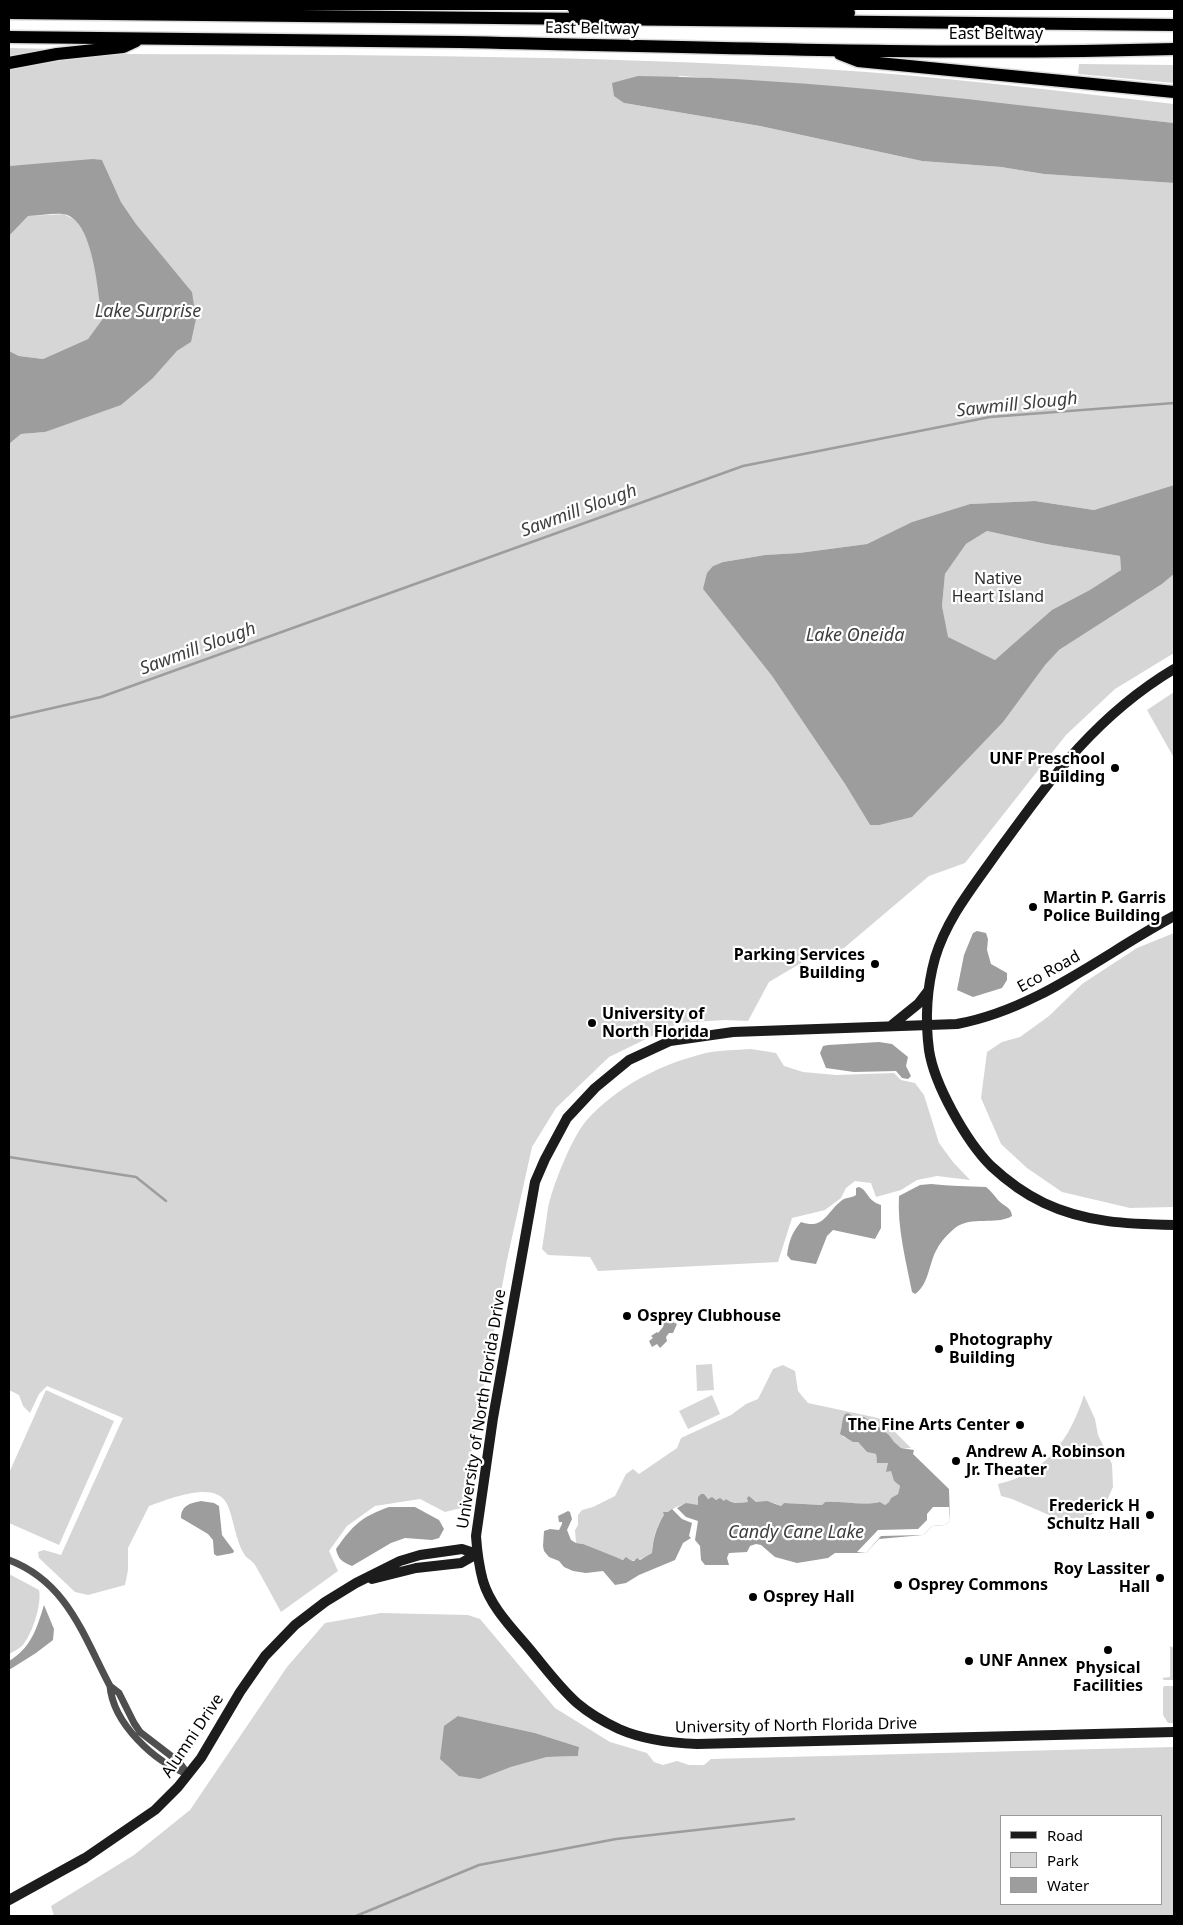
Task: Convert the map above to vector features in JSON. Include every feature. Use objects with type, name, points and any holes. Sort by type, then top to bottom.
[{"type":"highway","name":"East Beltway","points":[[574,9],[1174,20]]},
{"type":"highway","points":[[9,13],[1174,25]]},
{"type":"highway","name":"East Beltway","points":[[9,37],[456,42],[828,50],[1174,49]]},
{"type":"highway","points":[[9,63],[57,54],[123,47],[144,38]]},
{"type":"highway","points":[[828,50],[858,60],[1174,92]]},
{"type":"street","points":[[1174,670],[1147,686],[1088,736],[1050,780],[960,904],[940,944],[928,990],[927,1025],[929,1051],[934,1070],[965,1132],[991,1165],[1014,1184],[1044,1203],[1086,1218],[1108,1222],[1174,1225]]},
{"type":"street","name":"Eco Road","points":[[927,1025],[977,1021],[1019,1006],[1084,970],[1174,916]]},
{"type":"street","points":[[891,1026],[918,1004],[928,990]]},
{"type":"street","name":"University of North Florida Drive","points":[[927,1025],[733,1032],[670,1041],[628,1060],[595,1088],[567,1118],[535,1182],[531,1201],[492,1424],[476,1533],[477,1554],[483,1582],[499,1612],[567,1693],[601,1720],[620,1730],[649,1739],[672,1743],[697,1744],[1174,1732]]},
{"type":"street","name":"Alumni Drive","points":[[9,1900],[85,1858],[155,1810],[188,1774],[265,1656],[295,1625],[325,1602],[356,1582],[416,1568],[461,1563],[477,1554]]},
{"type":"street","points":[[9,1560],[31,1570],[62,1598],[71,1610],[110,1686],[119,1693],[140,1732],[179,1762],[188,1774]]},
{"type":"green space","points":[[9,48],[54,49],[9,59]]},
{"type":"green space","points":[[124,54],[560,58],[735,64],[822,69],[998,84],[1174,104],[1174,123],[853,88],[680,76],[624,103],[760,126],[922,161],[1001,167],[1044,174],[1174,183],[1174,485],[1094,510],[1035,501],[970,504],[912,522],[867,544],[799,553],[765,555],[723,562],[713,566],[703,589],[772,676],[845,784],[870,825],[1059,650],[1162,584],[1174,574],[1174,653],[1115,689],[1066,735],[965,863],[929,876],[844,948],[806,960],[769,982],[748,1021],[725,1020],[679,1023],[609,1057],[556,1108],[532,1147],[507,1260],[461,1508],[445,1512],[420,1499],[375,1506],[347,1526],[329,1551],[338,1571],[281,1612],[255,1565],[245,1556],[241,1548],[227,1504],[221,1497],[212,1493],[202,1492],[178,1496],[149,1506],[128,1548],[128,1570],[125,1585],[88,1595],[75,1592],[39,1558],[38,1552],[44,1550],[61,1555],[123,1418],[47,1386],[39,1394],[30,1413],[23,1406],[19,1395],[9,1390],[9,444],[21,434],[45,432],[153,378],[177,351],[191,342],[192,292],[136,224],[121,202],[102,160],[9,166],[9,67],[80,56]]},
{"type":"green space","points":[[1079,64],[1174,65],[1174,83],[1078,74]]},
{"type":"green space","points":[[64,214],[77,222],[88,243],[95,269],[103,320],[88,339],[43,359],[19,356],[9,351],[9,236],[28,216]]},
{"type":"green space","name":"Native Heart Island","points":[[987,531],[1046,544],[1120,556],[1121,570],[1019,640],[995,660],[947,637],[942,606],[945,574],[966,544]]},
{"type":"green space","points":[[1174,692],[1174,758],[1147,710]]},
{"type":"green space","points":[[1174,933],[1174,1207],[1130,1208],[1062,1192],[1027,1168],[1001,1144],[981,1098],[987,1052],[1002,1042],[1020,1037],[1049,1016],[1082,984],[1137,948]]},
{"type":"green space","points":[[751,1049],[776,1053],[784,1066],[803,1072],[836,1075],[894,1073],[901,1080],[915,1083],[924,1095],[939,1143],[970,1180],[937,1176],[917,1180],[901,1190],[876,1197],[871,1183],[855,1181],[846,1188],[841,1198],[825,1210],[792,1218],[778,1262],[598,1271],[590,1257],[548,1255],[542,1249],[548,1208],[558,1175],[575,1138],[586,1121],[598,1108],[641,1078],[673,1063],[711,1052]]},
{"type":"green space","points":[[712,1364],[714,1390],[697,1391],[696,1365]]},
{"type":"green space","points":[[783,1365],[795,1371],[798,1391],[808,1403],[878,1418],[885,1422],[911,1448],[901,1448],[894,1443],[889,1435],[864,1417],[856,1418],[848,1413],[845,1414],[841,1429],[843,1437],[858,1442],[867,1452],[876,1454],[876,1459],[882,1463],[888,1463],[887,1472],[891,1470],[894,1481],[900,1486],[898,1494],[891,1498],[889,1502],[885,1505],[880,1502],[866,1504],[825,1502],[822,1505],[784,1503],[781,1506],[774,1503],[756,1502],[749,1496],[749,1502],[740,1503],[698,1497],[698,1505],[682,1505],[668,1512],[656,1531],[652,1553],[646,1557],[632,1560],[619,1559],[576,1543],[575,1530],[578,1525],[578,1515],[582,1510],[593,1507],[615,1496],[626,1474],[633,1469],[639,1474],[677,1448],[681,1438],[731,1415],[746,1404],[758,1399],[773,1369]]},
{"type":"green space","points":[[46,1390],[114,1421],[59,1545],[9,1523],[9,1473]]},
{"type":"green space","points":[[712,1395],[720,1414],[688,1429],[679,1411]]},
{"type":"green space","points":[[1084,1395],[1095,1419],[1098,1435],[1112,1464],[1113,1487],[1104,1507],[1084,1519],[1071,1520],[1056,1518],[1001,1496],[998,1484],[1030,1472],[1054,1452],[1071,1426]]},
{"type":"green space","points":[[9,1574],[39,1590],[40,1596],[38,1611],[26,1641],[22,1646],[9,1654]]},
{"type":"green space","points":[[381,1613],[468,1615],[480,1619],[555,1708],[610,1742],[647,1753],[654,1762],[663,1765],[677,1761],[689,1765],[704,1765],[711,1759],[1174,1747],[1174,1916],[54,1916],[51,1906],[134,1855],[190,1810],[287,1667],[325,1623]],"holes":[[[458,1716],[535,1733],[579,1747],[578,1756],[547,1757],[511,1767],[480,1779]]]},
{"type":"green space","points":[[1170,1646],[1174,1648],[1174,1680],[1164,1680],[1162,1678],[1170,1677]]},
{"type":"green space","points":[[1164,1686],[1174,1686],[1174,1723],[1168,1723],[1163,1715]]},
{"type":"water","points":[[638,76],[773,81],[840,86],[1174,123],[1174,183],[1044,174],[1001,167],[922,161],[760,126],[624,103],[614,96],[612,83]]},
{"type":"water","name":"Lake Surprise","points":[[93,159],[102,160],[121,202],[136,224],[192,292],[196,319],[191,342],[177,351],[153,378],[121,405],[45,432],[21,434],[9,444],[9,351],[19,356],[43,359],[88,339],[102,320],[93,259],[82,229],[73,219],[63,214],[28,216],[9,236],[9,166]]},
{"type":"water","name":"Lake Oneida","points":[[1174,485],[1174,574],[1162,584],[1059,650],[1045,665],[1003,722],[912,817],[879,825],[870,825],[845,784],[772,676],[703,589],[707,573],[713,566],[723,562],[765,555],[799,553],[867,544],[912,522],[970,504],[1035,501],[1094,510]],"holes":[[[987,531],[1046,544],[1120,556],[1121,570],[1090,590],[1052,610],[995,660],[948,637],[942,606],[945,574],[966,544]]]},
{"type":"water","points":[[977,931],[986,933],[988,939],[987,950],[991,964],[1007,973],[1007,980],[1002,988],[973,997],[957,990],[964,955],[973,933]]},
{"type":"water","points":[[879,1042],[892,1044],[908,1057],[906,1066],[911,1076],[908,1079],[902,1078],[896,1071],[854,1072],[826,1068],[820,1053],[823,1046],[828,1045]]},
{"type":"water","points":[[920,1185],[986,1187],[1000,1202],[1009,1208],[1012,1216],[998,1220],[969,1222],[955,1228],[934,1254],[926,1279],[920,1290],[915,1294],[912,1292],[902,1244],[899,1196]]},
{"type":"water","points":[[859,1187],[872,1200],[881,1205],[881,1228],[875,1239],[833,1230],[827,1236],[816,1264],[791,1260],[787,1255],[789,1245],[793,1233],[801,1222],[815,1224],[820,1222],[843,1200],[856,1195],[856,1188]]},
{"type":"water","points":[[667,1316],[674,1317],[673,1322],[677,1324],[673,1333],[669,1333],[666,1337],[667,1341],[660,1348],[657,1344],[652,1347],[649,1341],[653,1338],[651,1336],[658,1333],[663,1327],[661,1326],[663,1320],[666,1320]]},
{"type":"water","name":"Candy Cane Lake","points":[[848,1413],[856,1418],[864,1417],[875,1424],[901,1448],[914,1450],[913,1454],[949,1489],[950,1521],[945,1525],[932,1526],[923,1535],[879,1539],[866,1553],[835,1553],[828,1558],[797,1563],[775,1557],[761,1545],[756,1544],[750,1546],[747,1552],[729,1553],[727,1558],[729,1565],[705,1565],[701,1560],[700,1546],[695,1540],[698,1521],[686,1517],[677,1508],[686,1503],[698,1505],[698,1497],[701,1494],[704,1494],[708,1499],[712,1497],[716,1500],[720,1498],[724,1501],[726,1499],[737,1503],[748,1502],[747,1498],[749,1496],[756,1502],[767,1501],[781,1506],[784,1503],[822,1505],[825,1502],[866,1504],[880,1502],[885,1505],[898,1494],[900,1486],[894,1481],[891,1471],[886,1472],[888,1463],[877,1463],[876,1454],[867,1452],[858,1442],[853,1442],[840,1434],[844,1416]]},
{"type":"water","points":[[201,1501],[214,1503],[219,1506],[222,1535],[234,1551],[233,1553],[217,1556],[214,1554],[213,1540],[208,1534],[181,1518],[185,1507]]},
{"type":"water","points":[[389,1507],[415,1507],[439,1520],[444,1529],[439,1538],[432,1540],[405,1538],[391,1543],[352,1566],[341,1560],[336,1549],[353,1528],[364,1518]]},
{"type":"water","points":[[672,1509],[682,1519],[692,1523],[689,1536],[691,1538],[683,1543],[675,1560],[639,1575],[626,1583],[615,1585],[603,1571],[586,1573],[573,1571],[564,1567],[559,1561],[549,1557],[544,1551],[544,1531],[550,1529],[559,1530],[562,1522],[559,1522],[558,1516],[568,1511],[572,1519],[567,1530],[571,1540],[623,1560],[626,1557],[634,1561],[637,1558],[640,1560],[652,1553],[654,1538],[664,1515],[663,1512],[668,1512]]},
{"type":"water","points":[[44,1605],[54,1629],[53,1640],[9,1670],[9,1661],[23,1650],[32,1637]]},
{"type":"water","points":[[458,1716],[535,1733],[579,1747],[578,1756],[547,1757],[511,1767],[480,1779],[459,1776],[440,1759],[444,1726]]},
{"type":"pier","points":[[933,1507],[949,1507],[950,1521],[945,1525],[932,1526],[923,1535],[881,1536],[866,1553],[857,1552],[878,1530],[918,1529],[927,1520],[927,1514]]},
{"type":"waterway","name":"Sawmill Slough","points":[[9,718],[101,697],[743,466],[990,417],[1174,403]]},
{"type":"waterway","points":[[9,1157],[136,1177],[166,1201]]},
{"type":"waterway","points":[[356,1916],[479,1865],[616,1839],[794,1819]]},
{"type":"place","name":"UNF Preschool Building","points":[[1115,768]]},
{"type":"place","name":"Martin P. Garris Police Building","points":[[1033,907]]},
{"type":"place","name":"Parking Services Building","points":[[875,964]]},
{"type":"place","name":"University of North Florida","points":[[592,1023]]},
{"type":"place","name":"Osprey Clubhouse","points":[[627,1316]]},
{"type":"place","name":"Photography Building","points":[[939,1349]]},
{"type":"place","name":"The Fine Arts Center","points":[[1020,1425]]},
{"type":"place","name":"Andrew A. Robinson Jr. Theater","points":[[956,1461]]},
{"type":"place","name":"Frederick H Schultz Hall","points":[[1150,1515]]},
{"type":"place","name":"Roy Lassiter Hall","points":[[1160,1578]]},
{"type":"place","name":"Osprey Commons","points":[[898,1585]]},
{"type":"place","name":"Osprey Hall","points":[[753,1597]]},
{"type":"place","name":"Physical Facilities","points":[[1108,1650]]},
{"type":"place","name":"UNF Annex","points":[[969,1661]]}]
